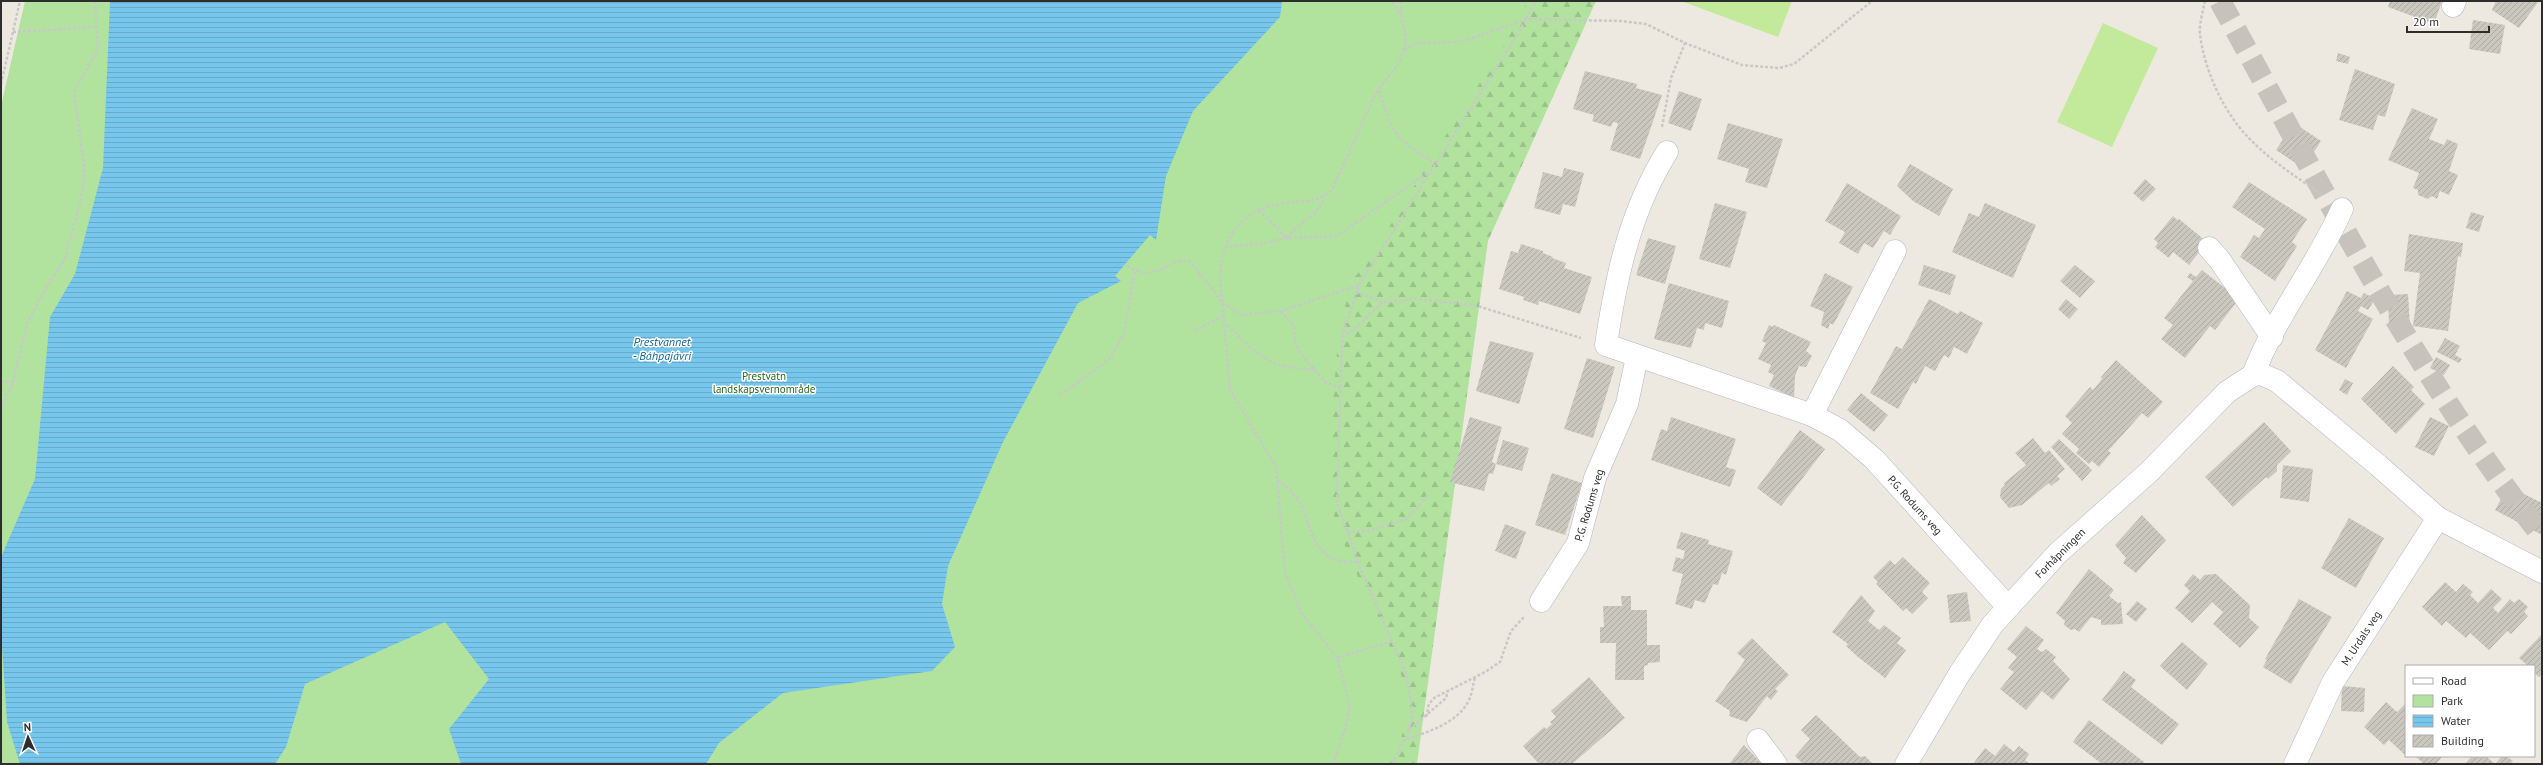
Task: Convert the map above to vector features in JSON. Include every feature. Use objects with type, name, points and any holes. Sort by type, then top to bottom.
[{"type":"street","points":[[1606,345],[1613,294],[1643,194],[1667,152]]},
{"type":"street","points":[[2342,209],[2323,249],[2262,352],[2253,375],[2261,374],[2277,381],[2379,466],[2438,518],[2542,572]]},
{"type":"street","points":[[2209,248],[2219,259],[2272,336]]},
{"type":"street","points":[[1812,415],[1896,251]]},
{"type":"street","name":"P.G. Rodums veg","points":[[1606,345],[1637,357],[1691,373],[1812,415],[1840,430],[1874,459],[2008,607]]},
{"type":"street","name":"P.G. Rodums veg","points":[[1541,601],[1578,543],[1595,478],[1627,404],[1637,357]]},
{"type":"street","name":"Forhåpningen","points":[[1906,764],[1960,673],[1993,624],[2008,607],[2058,553],[2149,472],[2227,392],[2253,375]]},
{"type":"street","name":"M. Urdals veg","points":[[2295,764],[2333,682],[2438,518]]},
{"type":"street","points":[[1758,740],[1776,764]]},
{"type":"path","points":[[1,84],[20,1]]},
{"type":"path","points":[[1,410],[13,382],[27,324],[44,291],[65,259],[83,189],[84,165],[74,92],[98,48],[95,1]]},
{"type":"path","points":[[1392,1],[1401,16]]},
{"type":"path","points":[[1333,764],[1346,730],[1350,706],[1337,658],[1301,612],[1285,573],[1276,467],[1230,390],[1227,373],[1226,325],[1220,275],[1224,247],[1234,230],[1248,216],[1259,210],[1272,206],[1313,201],[1324,197],[1332,190],[1344,167],[1378,90],[1400,61],[1406,37],[1401,16],[1401,1]]},
{"type":"path","points":[[1392,764],[1406,739],[1412,719],[1410,689],[1393,641],[1358,562],[1337,503],[1342,336],[1359,285],[1527,19],[1536,1]]},
{"type":"path","points":[[1404,49],[1418,43],[1461,42],[1527,19],[1621,21],[1646,24],[1685,43],[1742,65],[1779,68],[1794,64],[1872,1]]},
{"type":"path","points":[[2205,1],[2200,33],[2206,60],[2229,112],[2247,136],[2291,175],[2342,209]]},
{"type":"path","points":[[13,32],[97,27]]},
{"type":"path","points":[[1667,152],[1661,134],[1667,95],[1685,43]]},
{"type":"path","points":[[1378,90],[1391,129],[1403,142],[1435,163]]},
{"type":"path","points":[[1224,247],[1258,244],[1287,238],[1337,236],[1430,171]]},
{"type":"path","points":[[1287,238],[1295,226],[1318,209],[1324,197]]},
{"type":"path","points":[[1259,210],[1287,238]]},
{"type":"path","points":[[1127,266],[1135,271],[1152,273],[1182,260],[1190,261],[1223,303],[1241,315],[1281,311],[1359,285]]},
{"type":"path","points":[[1060,395],[1109,360],[1124,333],[1135,271]]},
{"type":"path","points":[[1356,292],[1384,302],[1416,299],[1474,305],[1606,345]]},
{"type":"path","points":[[1342,336],[1355,330],[1370,312],[1384,302]]},
{"type":"path","points":[[1281,311],[1294,327],[1295,342],[1301,354],[1325,382],[1340,388]]},
{"type":"path","points":[[1194,331],[1224,315]]},
{"type":"path","points":[[1226,325],[1250,349],[1272,363],[1286,368],[1315,369]]},
{"type":"path","points":[[1,381],[13,382]]},
{"type":"path","points":[[1278,480],[1289,489],[1301,505],[1321,552],[1331,559],[1342,562],[1358,562]]},
{"type":"path","points":[[1347,532],[1368,531],[1407,519],[1428,495]]},
{"type":"path","points":[[1426,717],[1429,704],[1434,698],[1448,689],[1476,677],[1500,662],[1512,631],[1541,601]]},
{"type":"path","points":[[1337,658],[1393,641]]},
{"type":"path","points":[[1406,739],[1428,732],[1455,717],[1468,702],[1476,677]]},
{"type":"path","points":[[1409,730],[1426,717],[1446,698],[1448,689]]},
{"type":"green space","name":"Prestvannet - Báhpajávri","points":[[25,1],[1528,1],[1505,44],[1431,158],[1370,259],[1352,280],[1343,315],[1337,352],[1332,416],[1330,477],[1332,509],[1338,529],[1359,579],[1374,607],[1401,674],[1405,690],[1406,724],[1401,738],[1387,764],[1,764],[1,106]]},
{"type":"green space","points":[[1352,1],[1596,1],[1488,241],[1417,764],[1224,764]]},
{"type":"green space","points":[[1681,1],[1792,1],[1778,37]]},
{"type":"green space","points":[[2103,23],[2158,48],[2112,147],[2057,122]]},
{"type":"water","name":"Prestvannet - Báhpajávri","points":[[110,1],[1282,1],[1280,17],[1193,111],[1166,176],[1156,240],[1150,235],[1115,276],[1121,281],[1078,303],[1003,442],[948,566],[942,604],[955,647],[932,671],[783,693],[719,743],[706,764],[461,764],[449,729],[489,679],[445,622],[305,684],[286,747],[275,764],[20,764],[7,722],[1,631],[1,557],[35,479],[50,317],[75,274],[103,168]]},
{"type":"building","points":[[2390,1],[2442,1],[2434,24],[2388,7]]},
{"type":"building","points":[[2496,1],[2539,1],[2519,28],[2492,10]]},
{"type":"building","points":[[2473,20],[2505,25],[2500,54],[2469,49]]},
{"type":"building","points":[[2338,53],[2350,57],[2348,64],[2336,61]]},
{"type":"building","points":[[2355,69],[2395,84],[2385,117],[2378,115],[2373,130],[2339,120]]},
{"type":"building","points":[[1585,71],[1637,84],[1636,88],[1662,95],[1640,159],[1610,150],[1618,123],[1613,122],[1611,127],[1592,121],[1594,115],[1573,109]]},
{"type":"building","points":[[1679,91],[1702,99],[1691,131],[1668,123]]},
{"type":"building","points":[[2412,108],[2438,119],[2429,139],[2444,145],[2447,139],[2458,144],[2449,171],[2458,175],[2449,195],[2440,191],[2437,199],[2432,196],[2428,199],[2418,195],[2418,190],[2413,188],[2419,173],[2388,160]]},
{"type":"building","points":[[1728,123],[1783,139],[1767,188],[1745,182],[1749,169],[1717,159]]},
{"type":"building","points":[[2294,123],[2321,141],[2303,168],[2276,150]]},
{"type":"building","points":[[1910,164],[1953,189],[1939,216],[1913,201],[1897,186]]},
{"type":"building","points":[[1564,168],[1584,173],[1575,207],[1563,204],[1560,215],[1534,208],[1543,172],[1562,177]]},
{"type":"building","points":[[2145,179],[2156,189],[2143,202],[2133,193]]},
{"type":"building","points":[[2249,182],[2307,219],[2292,242],[2297,246],[2275,281],[2240,257],[2254,235],[2259,238],[2265,229],[2232,207]]},
{"type":"building","points":[[1847,183],[1901,216],[1890,235],[1884,231],[1873,248],[1864,243],[1858,254],[1839,243],[1845,232],[1825,221]]},
{"type":"building","points":[[1715,203],[1747,212],[1730,268],[1699,259]]},
{"type":"building","points":[[1985,203],[2036,225],[2013,278],[1952,252],[1969,213],[1979,217]]},
{"type":"building","points":[[2471,212],[2484,216],[2479,232],[2466,228]]},
{"type":"building","points":[[2173,216],[2177,220],[2179,219],[2207,242],[2189,265],[2173,252],[2169,258],[2155,247],[2158,243],[2154,239]]},
{"type":"building","points":[[2409,234],[2463,243],[2461,257],[2458,256],[2448,331],[2413,326],[2420,273],[2404,271]]},
{"type":"building","points":[[1648,238],[1676,246],[1665,284],[1636,275]]},
{"type":"building","points":[[1521,244],[1543,251],[1543,253],[1553,257],[1552,258],[1566,263],[1564,268],[1592,277],[1580,314],[1539,301],[1538,305],[1523,300],[1524,297],[1499,289],[1511,251],[1518,253]]},
{"type":"building","points":[[1924,265],[1956,275],[1950,295],[1918,285]]},
{"type":"building","points":[[2075,265],[2095,281],[2080,298],[2060,281]]},
{"type":"building","points":[[2202,270],[2239,299],[2215,330],[2210,326],[2185,358],[2161,339],[2173,325],[2164,318],[2193,281],[2187,277],[2190,273],[2196,277]]},
{"type":"building","points":[[1825,273],[1853,287],[1833,325],[1830,323],[1828,329],[1821,325],[1824,312],[1810,306]]},
{"type":"building","points":[[1669,283],[1729,301],[1722,328],[1705,323],[1704,330],[1697,328],[1691,348],[1654,339]]},
{"type":"building","points":[[2347,291],[2361,298],[2364,293],[2375,299],[2368,310],[2361,306],[2358,311],[2373,319],[2346,368],[2315,350]]},
{"type":"building","points":[[2408,294],[2410,326],[2389,327],[2388,295]]},
{"type":"building","points":[[1929,299],[1958,314],[1960,311],[1983,323],[1967,354],[1954,347],[1949,358],[1944,355],[1935,371],[1925,366],[1916,384],[1913,382],[1898,409],[1870,393],[1896,346],[1902,349]]},
{"type":"building","points":[[2066,299],[2078,309],[2069,319],[2058,309]]},
{"type":"building","points":[[1769,325],[1773,327],[1774,325],[1811,342],[1806,351],[1812,356],[1806,367],[1799,366],[1795,376],[1794,398],[1769,386],[1774,375],[1768,372],[1771,365],[1758,359],[1766,343],[1762,341]]},
{"type":"building","points":[[2445,338],[2460,346],[2455,355],[2462,359],[2459,363],[2437,352]]},
{"type":"building","points":[[1490,341],[1534,353],[1519,404],[1476,391]]},
{"type":"building","points":[[2436,357],[2450,365],[2444,375],[2430,368]]},
{"type":"building","points":[[1587,358],[1615,367],[1593,438],[1564,429]]},
{"type":"building","points":[[2116,360],[2163,402],[2148,418],[2142,413],[2108,451],[2111,453],[2099,467],[2092,461],[2089,464],[2076,453],[2079,449],[2062,434],[2072,423],[2065,416],[2090,387],[2093,390],[2102,379],[2101,377]]},
{"type":"building","points":[[2393,366],[2414,387],[2411,390],[2425,404],[2396,434],[2361,399]]},
{"type":"building","points":[[2345,379],[2353,383],[2347,395],[2339,390]]},
{"type":"building","points":[[1861,393],[1888,415],[1874,432],[1847,410]]},
{"type":"building","points":[[1470,417],[1502,427],[1492,462],[1496,464],[1493,474],[1489,473],[1484,491],[1450,482]]},
{"type":"building","points":[[1671,417],[1736,439],[1726,467],[1736,470],[1730,487],[1651,460],[1661,429],[1667,431]]},
{"type":"building","points":[[2430,417],[2449,426],[2434,456],[2415,447]]},
{"type":"building","points":[[2264,422],[2291,451],[2277,465],[2277,471],[2268,479],[2266,477],[2233,507],[2205,477]]},
{"type":"building","points":[[1800,430],[1825,449],[1781,506],[1757,488]]},
{"type":"building","points":[[2033,438],[2045,453],[2049,450],[2065,469],[2057,476],[2060,479],[2051,486],[2049,483],[2022,505],[2009,508],[2000,497],[2001,489],[2005,485],[2004,483],[2026,465],[2015,453]]},
{"type":"building","points":[[2059,439],[2092,470],[2082,481],[2051,447]]},
{"type":"building","points":[[1503,440],[1529,448],[1522,471],[1496,464]]},
{"type":"building","points":[[2283,465],[2313,469],[2309,502],[2280,498]]},
{"type":"building","points":[[1552,473],[1582,483],[1565,535],[1535,525]]},
{"type":"building","points":[[2508,486],[2542,503],[2542,535],[2495,510]]},
{"type":"building","points":[[2142,515],[2166,540],[2136,573],[2123,563],[2126,558],[2115,545]]},
{"type":"building","points":[[2349,518],[2384,538],[2356,588],[2321,568]]},
{"type":"building","points":[[1505,524],[1526,532],[1516,559],[1495,551]]},
{"type":"building","points":[[1681,532],[1709,540],[1708,544],[1733,551],[1726,575],[1722,573],[1718,585],[1713,584],[1705,603],[1695,600],[1692,609],[1675,604],[1683,574],[1672,571],[1676,557],[1683,559],[1685,551],[1676,548]]},
{"type":"building","points":[[1903,557],[1930,583],[1922,592],[1928,598],[1912,614],[1906,608],[1903,611],[1876,584],[1878,582],[1873,577],[1890,560],[1895,565]]},
{"type":"building","points":[[2089,569],[2114,590],[2109,596],[2118,603],[2121,602],[2123,624],[2101,625],[2101,620],[2091,617],[2079,632],[2075,629],[2071,630],[2064,625],[2065,621],[2056,613]]},
{"type":"building","points":[[2193,574],[2200,580],[2204,575],[2216,574],[2250,605],[2249,618],[2259,627],[2240,648],[2213,624],[2223,612],[2212,602],[2192,623],[2175,608],[2190,591],[2184,585]]},
{"type":"building","points":[[2445,582],[2456,592],[2463,584],[2473,592],[2470,595],[2478,603],[2491,589],[2502,599],[2493,608],[2498,613],[2510,599],[2514,603],[2519,599],[2528,607],[2524,612],[2528,616],[2511,634],[2507,631],[2489,650],[2470,633],[2466,638],[2446,621],[2442,626],[2422,607]]},
{"type":"building","points":[[1967,592],[1971,621],[1950,623],[1947,595]]},
{"type":"building","points":[[1861,595],[1875,611],[1868,621],[1879,630],[1884,625],[1901,638],[1897,643],[1906,650],[1885,678],[1858,657],[1846,646],[1848,644],[1832,632]]},
{"type":"building","points":[[1621,596],[1631,596],[1631,610],[1647,610],[1647,645],[1660,645],[1660,662],[1648,663],[1648,665],[1644,666],[1644,680],[1615,680],[1616,643],[1600,643],[1600,627],[1604,627],[1603,606],[1622,606]]},
{"type":"building","points":[[2299,599],[2332,617],[2291,684],[2263,667],[2267,660],[2265,659]]},
{"type":"building","points":[[2137,601],[2147,609],[2136,622],[2126,614]]},
{"type":"building","points":[[2026,626],[2044,640],[2037,649],[2042,652],[2046,649],[2056,657],[2053,661],[2070,679],[2053,700],[2042,691],[2026,710],[2000,689],[2014,672],[2008,668],[2017,657],[2007,649]]},
{"type":"building","points":[[2542,634],[2542,674],[2539,677],[2535,673],[2535,665],[2527,665],[2519,658]]},
{"type":"building","points":[[1752,638],[1789,675],[1775,689],[1778,691],[1771,700],[1767,696],[1747,722],[1729,716],[1730,711],[1715,701],[1745,660],[1737,653]]},
{"type":"building","points":[[2182,642],[2208,664],[2187,690],[2160,666]]},
{"type":"building","points":[[2124,671],[2136,680],[2131,687],[2179,724],[2162,745],[2102,700]]},
{"type":"building","points":[[1589,677],[1625,718],[1572,764],[1539,764],[1523,746],[1544,727],[1546,729],[1552,724],[1550,722],[1556,717],[1551,711]]},
{"type":"building","points":[[2342,686],[2365,688],[2364,712],[2341,711]]},
{"type":"building","points":[[2386,702],[2397,712],[2405,704],[2405,755],[2389,740],[2384,745],[2364,727]]},
{"type":"building","points":[[1816,715],[1860,757],[1865,756],[1873,764],[1803,764],[1795,756],[1810,739],[1801,730]]},
{"type":"building","points":[[2089,720],[2144,762],[2142,764],[2102,764],[2073,742]]},
{"type":"building","points":[[2004,744],[2014,752],[2019,746],[2029,754],[2025,760],[2030,764],[1973,764],[1985,748],[1995,756]]},
{"type":"building","points":[[1744,745],[1762,764],[1729,764]]},
{"type":"building","points":[[2416,757],[2442,757],[2436,764],[2424,764]]},
{"type":"building","points":[[2471,757],[2487,757],[2495,764],[2465,764]]},
{"type":"building","points":[[2501,757],[2507,757],[2513,761],[2510,764],[2495,764]]},
{"type":"tunnel","points":[[2220,1],[2332,207],[2410,343],[2451,409],[2495,473],[2542,536]]},
{"type":"park label","name":"Prestvatn landskapsvernområde","points":[[764,382]]}]
